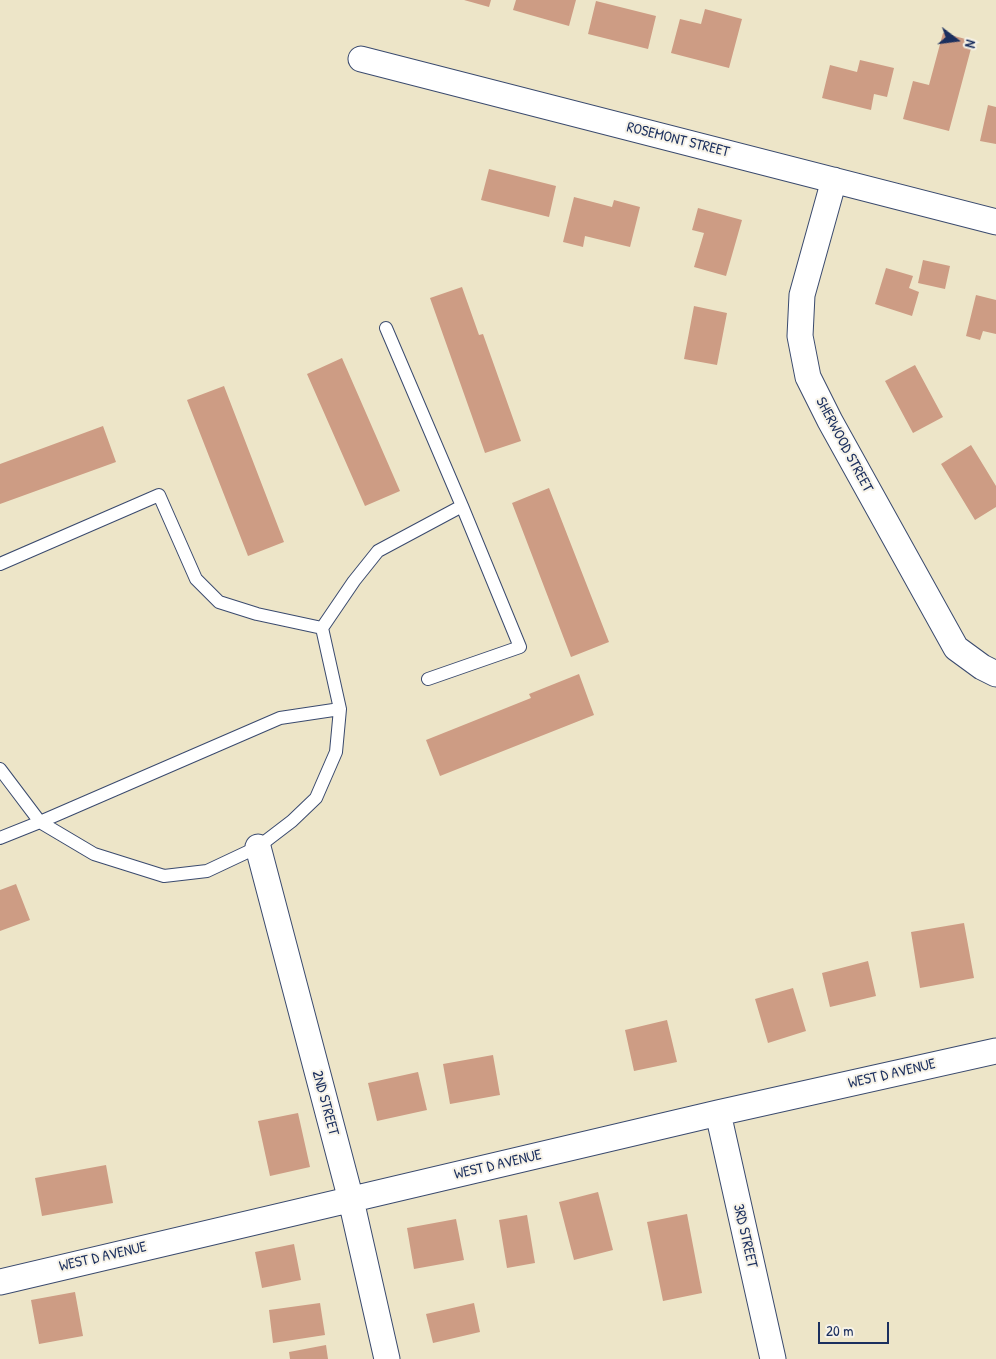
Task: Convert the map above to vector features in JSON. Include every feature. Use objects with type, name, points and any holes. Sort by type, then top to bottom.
[{"type":"street","name":"ROSEMONT STREET","points":[[361,59],[996,222]]},
{"type":"street","name":"SHERWOOD STREET","points":[[834,180],[802,295],[800,336],[808,377],[830,421],[956,648],[982,667],[996,674]]},
{"type":"street","name":"2ND STREET","points":[[258,848],[351,1200],[387,1359]]},
{"type":"street","name":"WEST D AVENUE","points":[[0,1282],[718,1113],[996,1051]]},
{"type":"street","name":"3RD STREET","points":[[718,1113],[773,1359]]},
{"type":"lane","points":[[386,328],[520,647],[428,679]]},
{"type":"lane","points":[[0,564],[159,495],[196,578],[219,602],[257,614],[322,628]]},
{"type":"lane","points":[[0,769],[40,822],[94,854],[164,876],[208,871],[258,848],[292,821],[316,798],[336,752],[340,709],[322,628],[354,581],[378,551],[462,506]]},
{"type":"lane","points":[[0,838],[280,718],[340,709]]},
{"type":"building","points":[[464,0],[491,0],[489,7]]},
{"type":"building","points":[[516,0],[576,0],[569,26],[513,10]]},
{"type":"building","points":[[596,1],[656,16],[648,49],[588,34]]},
{"type":"building","points":[[705,9],[742,19],[729,68],[671,53],[680,19],[701,24]]},
{"type":"building","points":[[943,33],[973,41],[949,131],[903,119],[913,81],[929,85]]},
{"type":"building","points":[[860,60],[894,68],[887,97],[874,94],[871,110],[822,98],[830,65],[857,72]]},
{"type":"building","points":[[988,105],[996,107],[996,144],[980,141]]},
{"type":"building","points":[[489,169],[556,186],[549,217],[481,200]]},
{"type":"building","points":[[574,197],[612,207],[614,200],[640,207],[630,247],[585,236],[583,247],[563,242]]},
{"type":"building","points":[[698,208],[742,220],[726,276],[694,267],[704,233],[692,230]]},
{"type":"building","points":[[923,260],[950,266],[945,289],[918,283]]},
{"type":"building","points":[[886,268],[913,276],[909,288],[919,292],[912,316],[875,304]]},
{"type":"building","points":[[462,287],[479,335],[483,334],[521,441],[485,453],[430,298]]},
{"type":"building","points":[[976,295],[996,300],[996,334],[983,331],[980,340],[966,336]]},
{"type":"building","points":[[694,306],[727,313],[717,365],[684,359]]},
{"type":"building","points":[[342,358],[400,491],[365,506],[307,374]]},
{"type":"building","points":[[915,365],[943,417],[913,433],[885,381]]},
{"type":"building","points":[[224,386],[284,542],[248,556],[187,400]]},
{"type":"building","points":[[103,426],[116,462],[0,504],[0,464]]},
{"type":"building","points":[[971,445],[996,486],[996,507],[975,520],[941,464]]},
{"type":"building","points":[[549,488],[609,642],[571,657],[512,503]]},
{"type":"building","points":[[579,674],[594,715],[440,776],[426,740],[531,698],[529,694]]},
{"type":"building","points":[[16,884],[30,920],[0,931],[0,890]]},
{"type":"building","points":[[964,923],[974,978],[920,988],[911,932]]},
{"type":"building","points":[[868,961],[876,996],[830,1007],[822,973]]},
{"type":"building","points":[[793,988],[806,1031],[768,1043],[755,999]]},
{"type":"building","points":[[667,1020],[677,1062],[634,1071],[625,1030]]},
{"type":"building","points":[[493,1055],[500,1095],[450,1104],[443,1064]]},
{"type":"building","points":[[418,1072],[427,1110],[377,1121],[368,1083]]},
{"type":"building","points":[[298,1113],[310,1167],[270,1176],[258,1121]]},
{"type":"building","points":[[106,1165],[113,1203],[42,1216],[35,1178]]},
{"type":"building","points":[[598,1192],[613,1250],[574,1260],[559,1202]]},
{"type":"building","points":[[687,1214],[702,1293],[663,1301],[647,1222]]},
{"type":"building","points":[[527,1215],[535,1263],[507,1268],[499,1220]]},
{"type":"building","points":[[456,1219],[464,1260],[414,1269],[407,1228]]},
{"type":"building","points":[[294,1244],[301,1280],[262,1288],[255,1252]]},
{"type":"building","points":[[75,1292],[83,1336],[39,1344],[31,1300]]},
{"type":"building","points":[[320,1303],[325,1335],[273,1343],[269,1310]]},
{"type":"building","points":[[474,1303],[480,1332],[433,1343],[426,1314]]},
{"type":"building","points":[[326,1345],[328,1359],[290,1359],[289,1352]]}]
